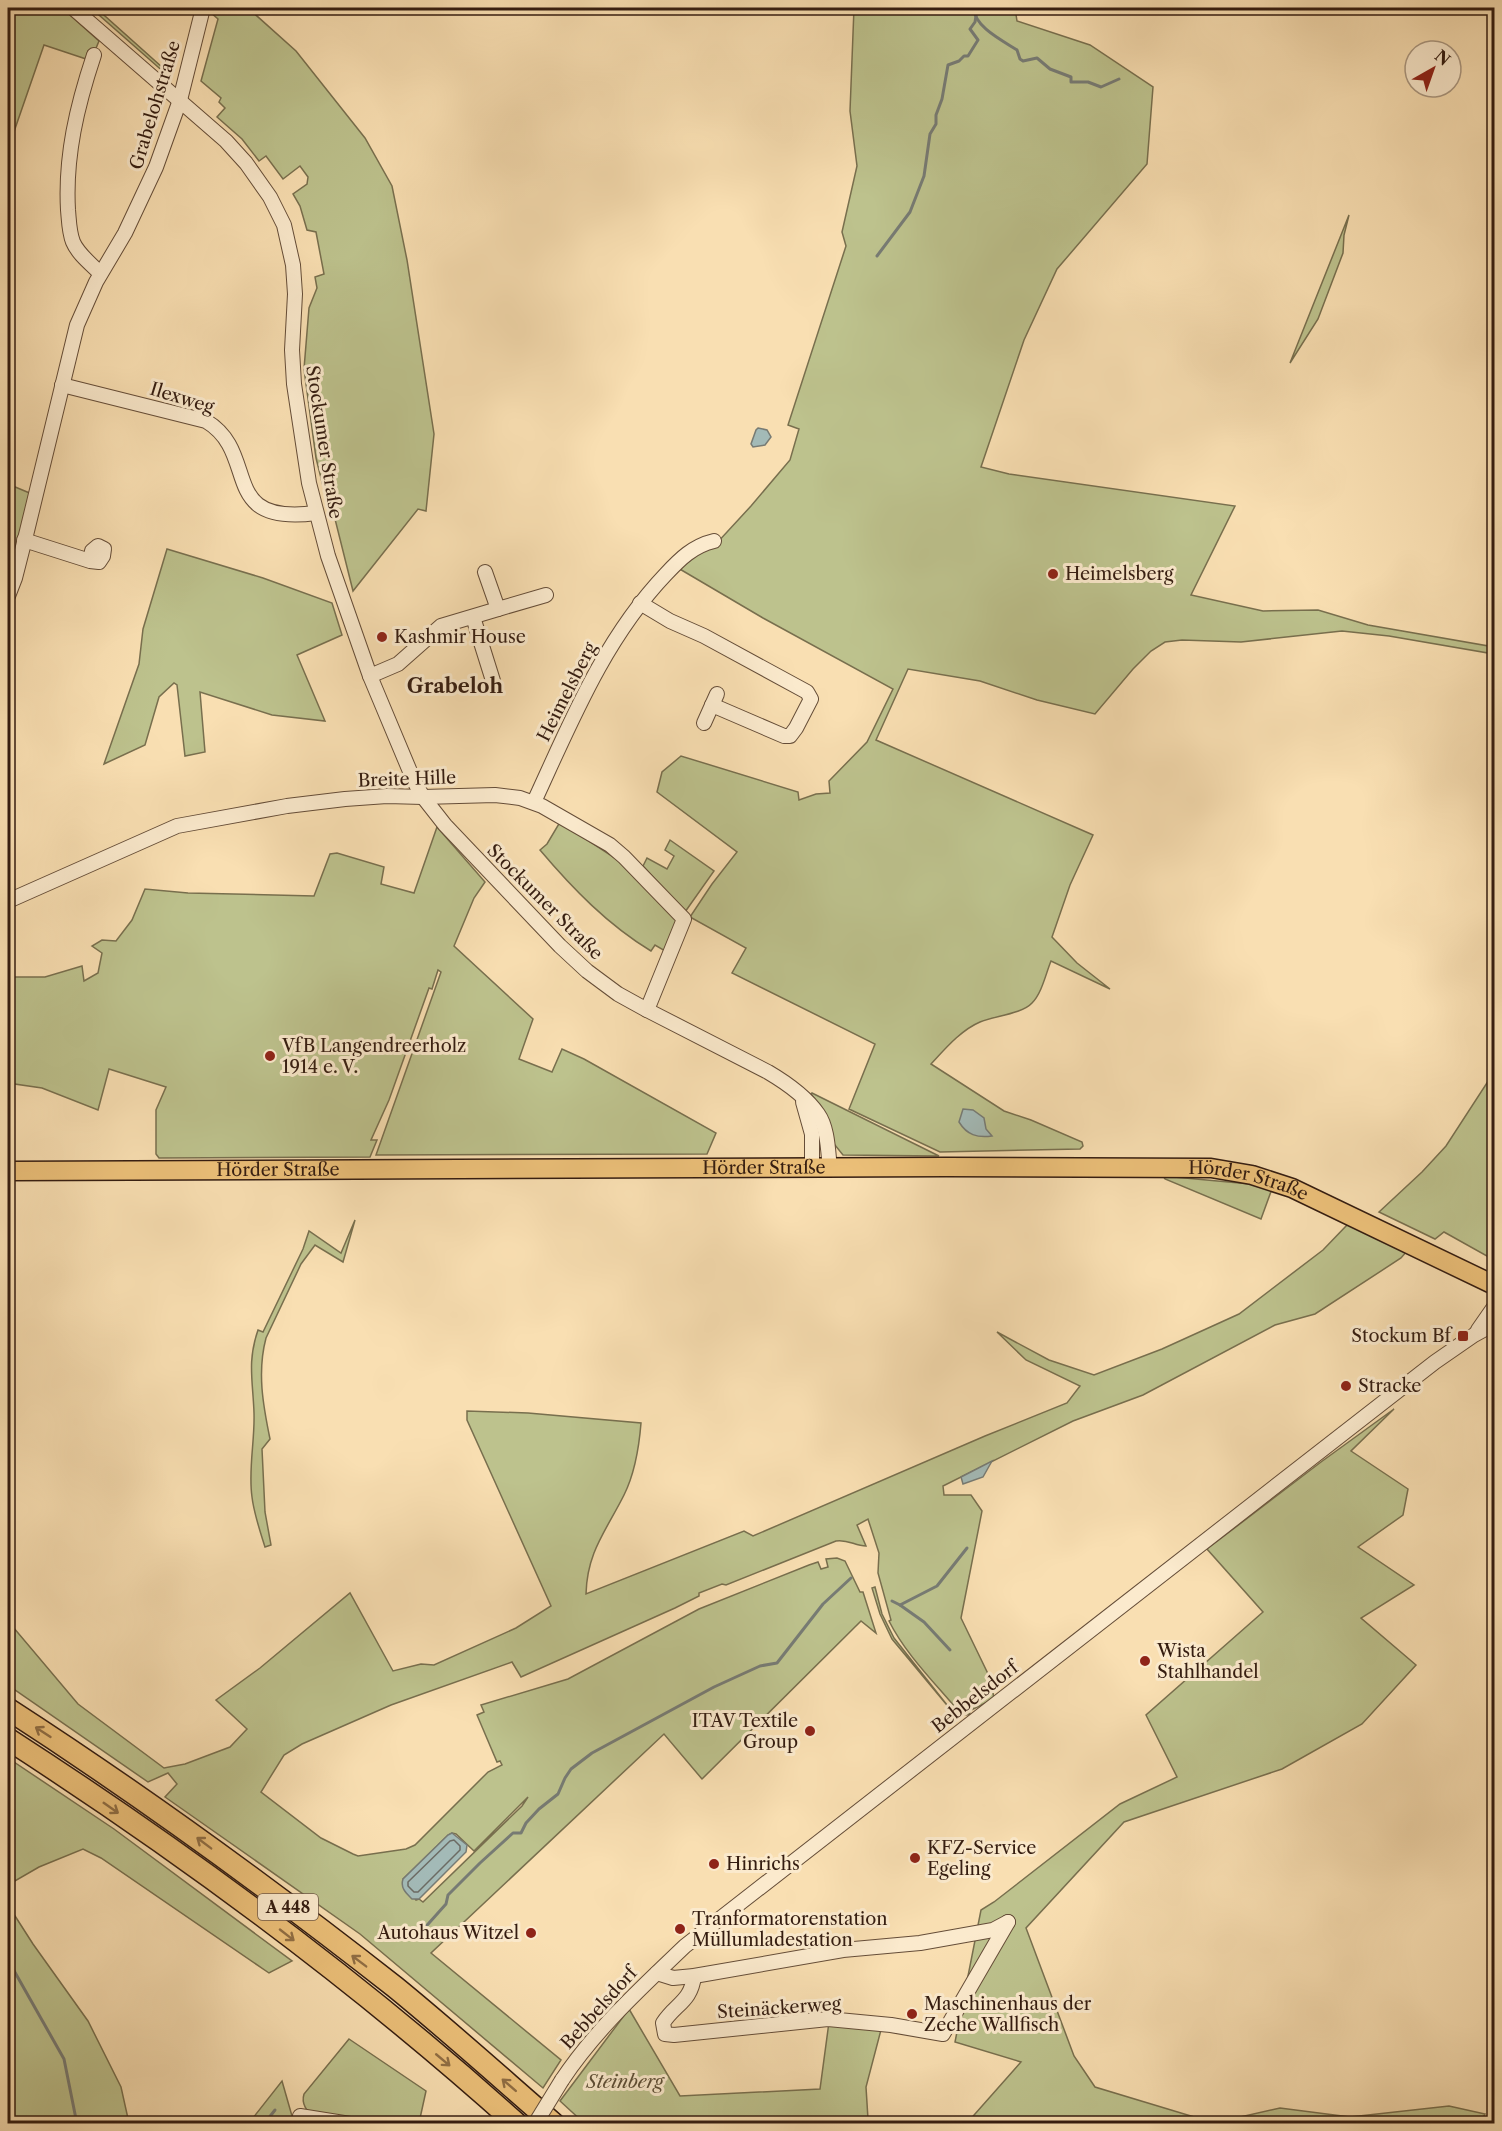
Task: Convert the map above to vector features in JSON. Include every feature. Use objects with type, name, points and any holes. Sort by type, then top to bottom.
[{"type":"highway","name":"A 448","points":[[8,1709],[189,1832],[377,1974],[554,2124]]},
{"type":"highway","name":"A 448","points":[[8,1739],[64,1775],[278,1928],[398,2022],[517,2124]]},
{"type":"main road","name":"Hörder Straße","points":[[8,1171],[1167,1167],[1221,1169],[1252,1175],[1292,1188],[1494,1285]]},
{"type":"street","name":"Stockumer Straße","points":[[73,8],[226,141],[246,163],[270,197],[284,225],[295,283],[292,350],[294,384],[316,513],[328,556],[370,676],[411,776],[423,797],[444,825],[573,959],[618,994],[768,1072],[801,1097],[811,1125],[821,1169]]},
{"type":"street","name":"Grabelohstraße","points":[[8,596],[15,578],[77,325],[100,273],[146,194],[180,100],[203,8]]},
{"type":"street","points":[[94,55],[76,117],[67,185],[69,227],[73,242],[80,253],[100,273]]},
{"type":"street","name":"Ilexweg","points":[[62,384],[206,421],[226,440],[247,493],[256,503],[271,512],[286,515],[316,513]]},
{"type":"street","points":[[24,540],[90,561]]},
{"type":"street","name":"Heimelsberg","points":[[534,802],[602,661],[640,603],[681,558],[702,543],[714,541]]},
{"type":"street","points":[[485,572],[498,609]]},
{"type":"street","points":[[370,676],[398,664],[441,626],[546,595]]},
{"type":"street","points":[[640,603],[807,692],[811,699],[790,736],[778,733],[715,699],[704,723]]},
{"type":"street","points":[[473,617],[494,684]]},
{"type":"street","name":"Breite Hille","points":[[8,901],[177,826],[287,806],[345,799],[387,796],[510,796],[534,802],[553,811],[617,850],[684,919],[647,1010]]},
{"type":"street","name":"Bebbelsdorf","points":[[1474,1335],[1494,1307]]},
{"type":"street","name":"Bebbelsdorf","points":[[535,2124],[590,2041],[685,1946],[1435,1362],[1494,1324]]},
{"type":"street","name":"Steinäckerweg","points":[[1008,1922],[943,2034],[891,2025],[828,2019],[674,2036],[665,2034],[663,2023],[670,2013],[686,1999],[692,1989],[693,1977],[843,1950],[920,1943],[993,1930],[1008,1922]]},
{"type":"street","points":[[657,1973],[673,1978],[693,1977]]},
{"type":"street","points":[[303,2124],[300,2116],[350,2124]]},
{"type":"green space","points":[[8,8],[62,8],[99,41],[94,53],[88,51],[86,59],[44,45],[8,149]]},
{"type":"green space","points":[[91,8],[96,8],[163,68],[166,74]]},
{"type":"green space","points":[[211,8],[248,8],[296,51],[365,138],[392,186],[407,260],[434,434],[426,511],[418,509],[353,591],[327,487],[323,486],[316,458],[304,369],[309,308],[317,288],[315,277],[324,274],[316,232],[307,230],[300,206],[293,194],[307,184],[308,177],[300,166],[283,179],[266,156],[259,161],[242,139],[217,117],[225,108],[219,102],[221,98],[201,81],[218,19],[210,12]]},
{"type":"green space","points":[[854,8],[1015,8],[1017,21],[1090,45],[1153,87],[1147,164],[1057,269],[1024,340],[981,467],[1009,474],[1235,506],[1191,595],[1263,611],[1318,610],[1368,625],[1494,647],[1494,654],[1389,636],[1342,631],[1241,642],[1182,640],[1165,642],[1151,651],[1133,669],[1095,714],[1037,700],[980,681],[908,669],[876,740],[1093,835],[1070,885],[1052,937],[1077,963],[1110,989],[1051,961],[1041,988],[1032,1003],[1022,1010],[973,1025],[954,1040],[931,1064],[1004,1111],[1082,1142],[1083,1146],[1080,1149],[940,1152],[849,1109],[875,1044],[732,973],[746,948],[690,917],[737,852],[657,792],[662,772],[681,756],[798,792],[799,800],[816,794],[830,793],[829,781],[867,742],[893,689],[763,618],[678,568],[684,562],[716,544],[790,460],[799,429],[788,425],[846,246],[842,232],[857,166],[850,111]]},
{"type":"green space","points":[[1349,215],[1344,235],[1343,253],[1318,319],[1290,363]]},
{"type":"green space","points":[[8,484],[32,494],[8,581]]},
{"type":"green space","points":[[167,549],[263,578],[332,603],[342,635],[297,655],[325,721],[272,715],[200,692],[205,752],[185,756],[177,685],[174,683],[159,697],[145,745],[104,764],[139,664],[143,629]]},
{"type":"green space","points":[[560,822],[618,860],[677,921],[665,951],[655,945],[651,951],[620,930],[565,879],[540,850],[547,844]]},
{"type":"green space","points":[[437,827],[485,882],[474,898],[454,946],[533,1019],[519,1059],[552,1072],[562,1049],[584,1059],[716,1133],[707,1154],[376,1155],[441,972],[438,970],[432,989],[429,988],[389,1100],[371,1140],[377,1140],[370,1157],[159,1158],[156,1154],[156,1110],[166,1087],[109,1069],[98,1110],[42,1088],[8,1083],[8,977],[45,977],[82,966],[84,981],[98,973],[102,953],[92,946],[102,940],[116,941],[132,920],[145,889],[188,893],[314,896],[330,854],[337,853],[384,867],[381,884],[414,893]]},
{"type":"green space","points":[[670,840],[714,871],[685,912],[643,866],[647,858],[667,869],[674,856],[665,850]]},
{"type":"green space","points":[[1494,1072],[1494,1260],[1444,1232],[1435,1239],[1379,1212],[1446,1146]]},
{"type":"green space","points":[[812,1093],[939,1156],[843,1155],[835,1145],[831,1146],[823,1111]]},
{"type":"green space","points":[[1163,1176],[1273,1186],[1261,1219],[1165,1179]]},
{"type":"green space","points":[[355,1220],[343,1262],[315,1245],[301,1264],[266,1338],[261,1376],[270,1439],[262,1449],[265,1512],[271,1545],[265,1547],[254,1510],[251,1487],[254,1424],[252,1362],[258,1330],[263,1332],[303,1249],[309,1231],[341,1253]]},
{"type":"green space","points":[[1349,1223],[1407,1251],[1401,1258],[1315,1314],[1275,1325],[1143,1395],[1073,1421],[943,1486],[944,1495],[971,1495],[982,1511],[961,1618],[991,1680],[994,1699],[969,1711],[970,1714],[960,1713],[913,1657],[889,1621],[891,1620],[878,1573],[879,1553],[868,1519],[857,1525],[866,1546],[836,1541],[726,1585],[722,1584],[699,1593],[699,1596],[675,1608],[521,1677],[512,1662],[391,1705],[302,1744],[284,1755],[261,1792],[321,1838],[358,1856],[406,1849],[415,1845],[488,1772],[502,1765],[500,1761],[497,1762],[477,1715],[484,1712],[481,1705],[568,1679],[699,1609],[809,1565],[818,1562],[821,1569],[828,1567],[826,1559],[837,1558],[845,1561],[860,1592],[863,1592],[876,1633],[861,1621],[702,1779],[664,1734],[431,1953],[561,2060],[543,2088],[360,1934],[165,1797],[177,1784],[168,1773],[148,1782],[8,1685],[8,1621],[78,1704],[164,1768],[185,1764],[230,1747],[247,1729],[216,1700],[260,1668],[350,1593],[393,1671],[421,1664],[434,1665],[516,1628],[551,1606],[467,1420],[467,1411],[528,1413],[641,1423],[634,1469],[624,1495],[594,1554],[587,1579],[586,1594],[744,1531],[753,1536],[1067,1403],[1080,1386],[1026,1360],[997,1332],[1049,1360],[1094,1375],[1162,1349],[1239,1314],[1323,1250]],"holes":[[[528,1797],[522,1806],[423,1902],[416,1900],[403,1879],[448,1835],[456,1834],[474,1851]]]},
{"type":"green space","points":[[1394,1409],[1351,1451],[1408,1489],[1403,1515],[1358,1547],[1414,1585],[1361,1618],[1416,1665],[1362,1724],[1282,1769],[1124,1822],[1026,1928],[1074,2056],[1095,2087],[1214,2123],[967,2123],[1021,2062],[955,2042],[981,1910],[1120,1804],[1177,1777],[1146,1715],[1263,1612],[1207,1549]]},
{"type":"green space","points":[[875,1587],[882,1614],[894,1638],[951,1710],[892,1639],[880,1614],[872,1588]]},
{"type":"green space","points":[[8,1758],[114,1829],[292,1961],[269,1973],[101,1858],[83,1849],[39,1867],[8,1885]]},
{"type":"green space","points":[[8,1905],[88,2021],[121,2087],[129,2123],[8,2123]]},
{"type":"green space","name":"Steinberg","points":[[629,2009],[680,2096],[820,2089],[829,2022],[882,2026],[866,2087],[868,2119],[950,2123],[584,2123],[560,2101]]},
{"type":"green space","points":[[349,2039],[426,2091],[419,2123],[319,2123],[305,2107],[304,2094]]},
{"type":"green space","points":[[282,2081],[294,2123],[249,2123]]},
{"type":"green space","points":[[1449,2106],[1485,2114],[1480,2123],[1214,2123],[1280,2108],[1350,2117]]},
{"type":"water","points":[[758,428],[767,430],[771,437],[765,445],[753,447],[751,444]]},
{"type":"water","points":[[963,1109],[973,1110],[984,1118],[986,1129],[992,1136],[977,1136],[965,1130],[959,1122]]},
{"type":"water","points":[[992,1461],[983,1477],[963,1484],[961,1477]]},
{"type":"water","points":[[452,1833],[467,1845],[466,1852],[419,1899],[412,1899],[403,1888],[403,1879]]},
{"type":"waterway","points":[[974,8],[975,15],[983,27],[1017,50],[1023,61],[1037,58],[1050,69],[1071,77],[1071,82],[1088,82],[1101,87],[1119,79]]},
{"type":"waterway","points":[[877,256],[910,212],[924,176],[930,134],[936,124],[948,65],[968,56],[978,40],[970,29],[976,16]]},
{"type":"waterway","points":[[892,1601],[900,1605],[937,1586],[967,1548]]},
{"type":"waterway","points":[[421,1932],[446,1904],[448,1895],[513,1833],[521,1833],[526,1823],[539,1809],[558,1794],[571,1769],[592,1753],[714,1687],[760,1666],[777,1663],[823,1604],[851,1578]]},
{"type":"waterway","points":[[900,1605],[924,1622],[950,1650]]},
{"type":"waterway","points":[[8,1960],[64,2059],[77,2124]]},
{"type":"waterway","points":[[264,2124],[275,2110]]},
{"type":"place","name":"Heimelsberg","points":[[1053,574]]},
{"type":"place","name":"Kashmir House","points":[[382,637]]},
{"type":"place","name":"VfB Langendreerholz 1914 e. V.","points":[[270,1056]]},
{"type":"place","name":"Stockum Bf","points":[[1463,1336]]},
{"type":"place","name":"Stracke","points":[[1346,1386]]},
{"type":"place","name":"Wista Stahlhandel","points":[[1145,1661]]},
{"type":"place","name":"ITAV Textile Group","points":[[810,1731]]},
{"type":"place","name":"KFZ-Service Egeling","points":[[915,1858]]},
{"type":"place","name":"Hinrichs","points":[[714,1864]]},
{"type":"place","name":"Tranformatorenstation Müllumladestation","points":[[680,1929]]},
{"type":"place","name":"Autohaus Witzel","points":[[531,1933]]},
{"type":"place","name":"Maschinenhaus der Zeche Wallfisch","points":[[912,2014]]},
{"type":"district","name":"Grabeloh","points":[[455,686]]}]
